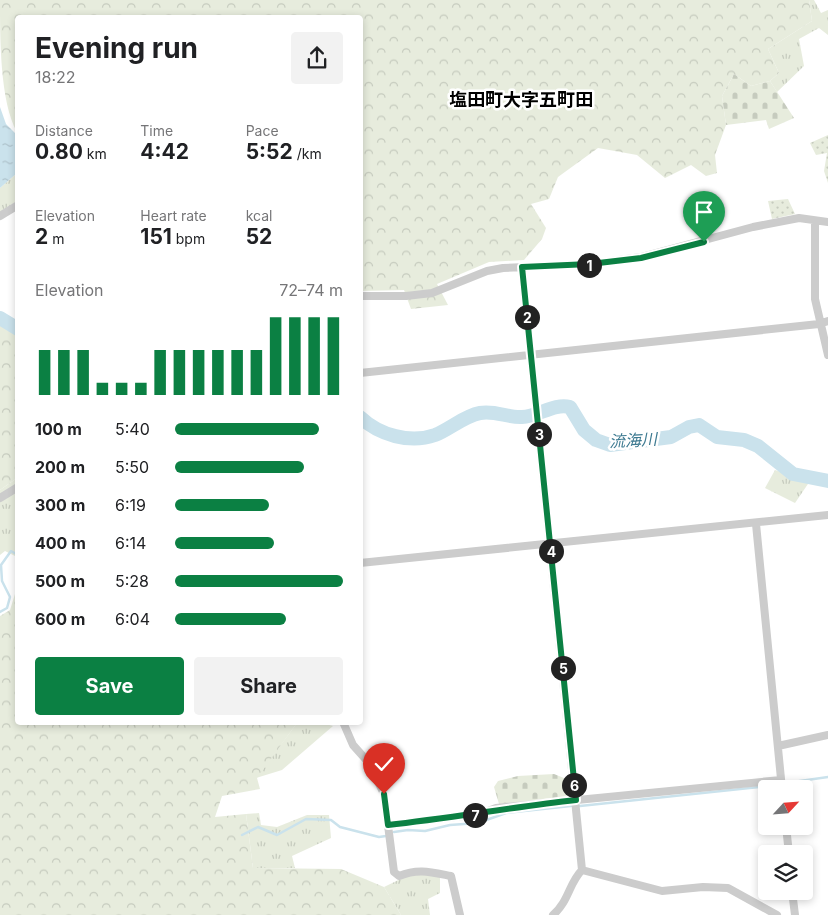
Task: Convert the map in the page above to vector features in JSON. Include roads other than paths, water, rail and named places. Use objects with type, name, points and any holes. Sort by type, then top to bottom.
[{"type":"street","points":[[0,216],[15,207]]},
{"type":"street","points":[[363,296],[406,296],[432,293],[487,271],[522,267],[590,264],[641,258],[753,227],[799,218],[828,222]]},
{"type":"street","points":[[815,220],[815,299],[819,324],[828,355]]},
{"type":"street","points":[[522,267],[582,870],[577,875],[563,906],[553,915]]},
{"type":"street","points":[[363,373],[819,324],[828,321]]},
{"type":"street","points":[[0,498],[15,489]]},
{"type":"street","points":[[363,564],[828,515]]},
{"type":"street","points":[[756,524],[781,780]]},
{"type":"street","points":[[344,725],[353,745],[369,763],[384,794],[394,872],[400,876],[412,871],[424,870],[451,876],[460,915]]},
{"type":"street","points":[[778,746],[828,736]]},
{"type":"street","points":[[388,825],[480,814],[496,808],[758,782]]},
{"type":"street","points":[[582,870],[662,891],[703,887],[728,888],[777,915]]},
{"type":"street","points":[[793,900],[795,915]]},
{"type":"water","points":[[0,107],[6,124],[15,133],[15,175],[0,188]]},
{"type":"waterway","name":"流海川","points":[[0,318],[15,327]]},
{"type":"waterway","name":"流海川","points":[[363,419],[385,433],[415,439],[435,435],[468,417],[480,413],[491,412],[522,417],[564,406],[570,407],[584,430],[596,440],[610,445],[671,437],[689,427],[699,425],[717,437],[744,440],[758,446],[793,474],[828,481]]},
{"type":"waterway","points":[[0,612],[7,608],[10,597],[2,581],[1,565],[11,551],[15,553]]},
{"type":"waterway","points":[[807,780],[828,777]]},
{"type":"waterway","points":[[580,806],[758,787]]},
{"type":"waterway","points":[[394,832],[408,830],[425,831],[450,825],[478,823],[506,813],[571,806]]},
{"type":"waterway","points":[[242,835],[258,827],[277,835],[306,819],[331,820],[340,827],[379,837],[386,836]]},
{"type":"district","name":"塩田町大字五町田","points":[[521,100]]}]
